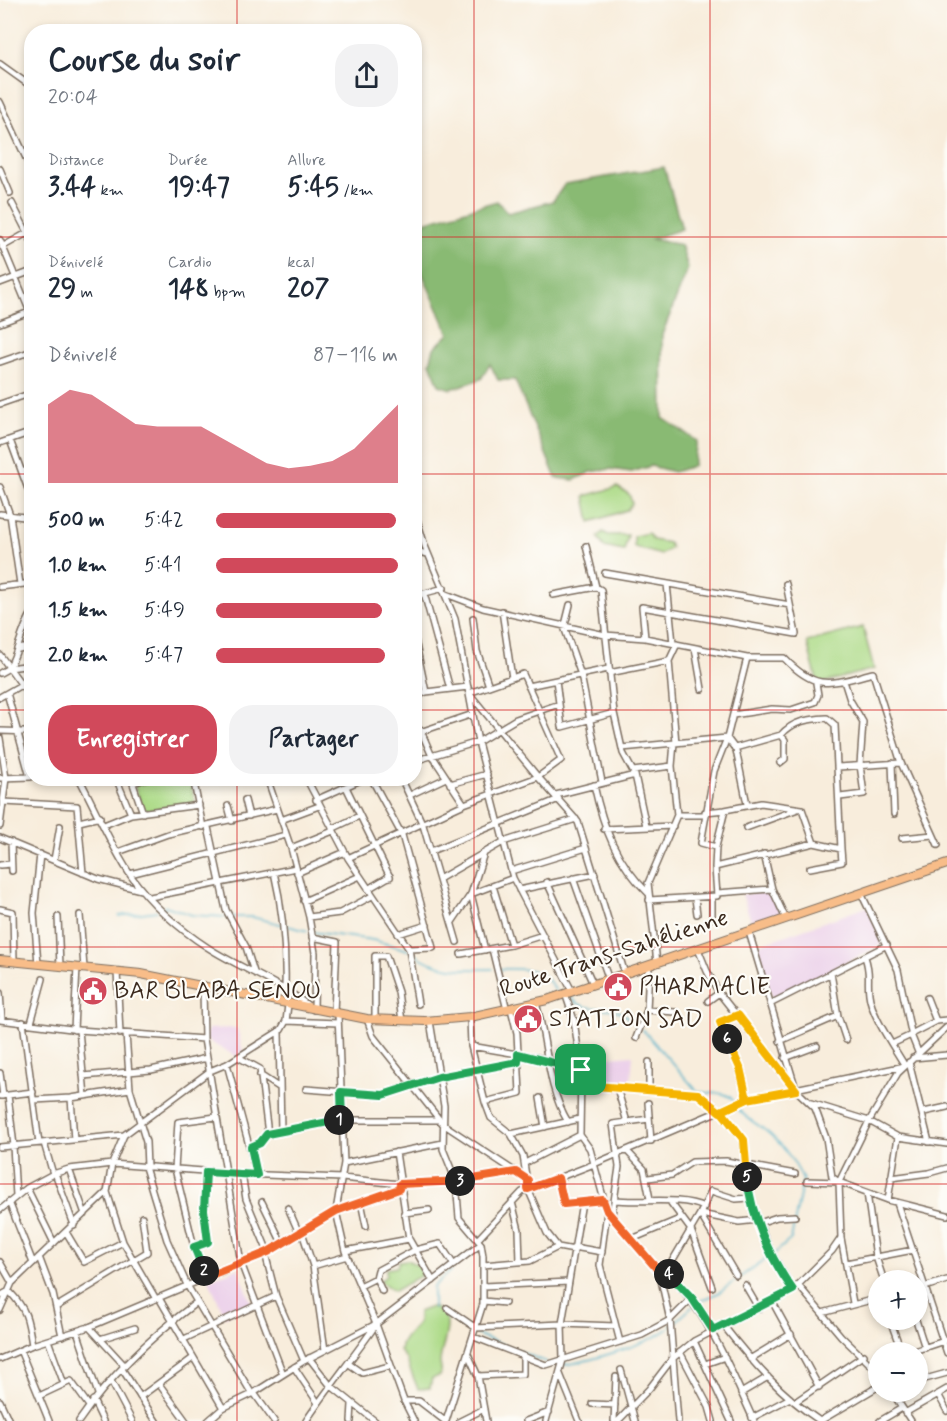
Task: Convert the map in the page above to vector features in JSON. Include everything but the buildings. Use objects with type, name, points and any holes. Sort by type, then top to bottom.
[{"type":"highway","name":"Route Trans-Sahélienne","points":[[0,960],[117,971],[314,1010],[337,1017],[430,1021],[470,1017],[536,1003],[609,980],[947,864]]},
{"type":"street","points":[[0,64],[24,81]]},
{"type":"street","points":[[0,102],[24,154]]},
{"type":"street","points":[[0,169],[10,193]]},
{"type":"street","points":[[12,203],[24,227]]},
{"type":"street","points":[[2,247],[24,235]]},
{"type":"street","points":[[0,240],[24,296]]},
{"type":"street","points":[[0,283],[24,274]]},
{"type":"street","points":[[0,323],[24,316]]},
{"type":"street","points":[[0,362],[24,354]]},
{"type":"street","points":[[0,404],[24,396]]},
{"type":"street","points":[[0,443],[24,435]]},
{"type":"street","points":[[10,440],[24,478]]},
{"type":"street","points":[[0,487],[10,515],[20,585]]},
{"type":"street","points":[[0,514],[24,517]]},
{"type":"street","points":[[422,533],[455,619],[478,741],[513,878],[569,992],[581,1070],[580,1135],[590,1149],[603,1200],[610,1213],[632,1239],[664,1273],[692,1298],[713,1330],[753,1419],[819,1387],[864,1355]]},
{"type":"street","points":[[586,546],[596,587]]},
{"type":"street","points":[[422,553],[429,554]]},
{"type":"street","points":[[605,573],[790,605]]},
{"type":"street","points":[[0,587],[24,584]]},
{"type":"street","points":[[636,1038],[647,1010],[653,964],[648,900],[651,872],[677,815],[672,766],[675,743],[669,661],[675,644],[667,584]]},
{"type":"street","points":[[645,638],[642,607],[795,634],[786,584]]},
{"type":"street","points":[[553,595],[596,587],[601,590],[614,713],[622,748],[634,773],[646,826]]},
{"type":"street","points":[[450,689],[424,593],[445,591],[483,608],[605,634],[645,638],[747,658],[784,658],[796,671],[816,684],[844,681],[873,673],[901,763],[938,845]]},
{"type":"street","points":[[570,605],[564,625],[581,675],[602,782]]},
{"type":"street","points":[[502,611],[512,678]]},
{"type":"street","points":[[473,618],[477,651],[489,686]]},
{"type":"street","points":[[0,672],[19,649],[24,630]]},
{"type":"street","points":[[19,649],[24,648]]},
{"type":"street","points":[[695,648],[702,689]]},
{"type":"street","points":[[0,655],[24,689]]},
{"type":"street","points":[[716,847],[702,844],[705,813],[714,771],[727,738],[747,658]]},
{"type":"street","points":[[528,686],[669,661]]},
{"type":"street","points":[[5,665],[24,665]]},
{"type":"street","points":[[422,674],[426,693]]},
{"type":"street","points":[[150,897],[274,872],[296,870],[373,847],[465,804],[538,777],[561,760],[523,674],[489,686],[469,690],[450,689],[422,695]]},
{"type":"street","points":[[556,681],[562,727],[614,713]]},
{"type":"street","points":[[840,797],[864,794],[860,765],[863,722],[850,700],[844,681]]},
{"type":"street","points":[[733,715],[772,709],[791,710],[815,702],[818,695],[816,684]]},
{"type":"street","points":[[0,697],[21,685]]},
{"type":"street","points":[[469,690],[498,730],[576,819],[626,974]]},
{"type":"street","points":[[7,693],[24,754]]},
{"type":"street","points":[[422,758],[478,741],[516,719],[559,704]]},
{"type":"street","points":[[422,731],[473,714]]},
{"type":"street","points":[[735,748],[781,735],[787,728],[803,721],[831,720],[837,730],[842,862],[810,868]]},
{"type":"street","points":[[0,731],[24,732]]},
{"type":"street","points":[[422,733],[431,754],[465,804]]},
{"type":"street","points":[[780,763],[785,759],[785,740],[781,735]]},
{"type":"street","points":[[0,738],[4,802],[0,826]]},
{"type":"street","points":[[622,748],[727,738]]},
{"type":"street","points":[[727,738],[735,748],[747,804]]},
{"type":"street","points":[[892,763],[894,814]]},
{"type":"street","points":[[838,767],[901,763]]},
{"type":"street","points":[[431,851],[558,797],[634,773],[672,766]]},
{"type":"street","points":[[450,784],[487,774]]},
{"type":"street","points":[[3,778],[24,777]]},
{"type":"street","points":[[410,795],[446,778]]},
{"type":"street","points":[[594,785],[604,829],[617,855],[648,893]]},
{"type":"street","points":[[83,786],[130,874],[142,890],[171,919],[208,948],[285,988],[314,1010]]},
{"type":"street","points":[[119,786],[131,814]]},
{"type":"street","points":[[134,786],[143,813]]},
{"type":"street","points":[[194,786],[226,910],[246,947],[254,972]]},
{"type":"street","points":[[270,786],[291,848],[309,917],[315,953],[314,1010]]},
{"type":"street","points":[[310,786],[332,830],[372,896],[409,949],[418,1004]]},
{"type":"street","points":[[375,786],[402,835],[433,948],[409,949]]},
{"type":"street","points":[[405,786],[423,825],[458,942]]},
{"type":"street","points":[[281,820],[346,787],[373,847],[391,876],[368,889]]},
{"type":"street","points":[[245,800],[249,816]]},
{"type":"street","points":[[4,802],[77,806],[83,873]]},
{"type":"street","points":[[677,815],[705,813],[761,803],[803,810],[814,843]]},
{"type":"street","points":[[104,825],[131,814],[199,805]]},
{"type":"street","points":[[228,806],[232,820]]},
{"type":"street","points":[[118,852],[168,834],[277,809]]},
{"type":"street","points":[[746,828],[798,809]]},
{"type":"street","points":[[712,918],[716,847],[724,810]]},
{"type":"street","points":[[291,848],[359,816]]},
{"type":"street","points":[[79,822],[100,817]]},
{"type":"street","points":[[439,879],[503,842],[576,819]]},
{"type":"street","points":[[54,860],[60,826]]},
{"type":"street","points":[[604,829],[673,826]]},
{"type":"street","points":[[130,874],[286,835]]},
{"type":"street","points":[[902,838],[933,835]]},
{"type":"street","points":[[0,838],[83,873],[142,890]]},
{"type":"street","points":[[0,864],[11,868],[11,842]]},
{"type":"street","points":[[716,867],[814,843],[841,849]]},
{"type":"street","points":[[511,871],[586,848]]},
{"type":"street","points":[[452,922],[471,894],[484,853]]},
{"type":"street","points":[[38,964],[34,913],[40,854]]},
{"type":"street","points":[[764,854],[772,889],[786,919]]},
{"type":"street","points":[[274,872],[279,894],[286,958],[285,988]]},
{"type":"street","points":[[519,890],[595,873]]},
{"type":"street","points":[[304,901],[360,876]]},
{"type":"street","points":[[471,894],[513,878]]},
{"type":"street","points":[[573,878],[609,980]]},
{"type":"street","points":[[548,882],[593,984]]},
{"type":"street","points":[[493,886],[511,945]]},
{"type":"street","points":[[648,900],[695,898],[772,889]]},
{"type":"street","points":[[861,893],[888,945],[898,970],[911,1034],[918,1052]]},
{"type":"street","points":[[471,894],[517,1033],[520,1093],[485,1102]]},
{"type":"street","points":[[309,917],[340,913],[372,896]]},
{"type":"street","points":[[695,898],[697,914]]},
{"type":"street","points":[[0,909],[13,912],[14,961]]},
{"type":"street","points":[[80,915],[77,1030],[85,1096]]},
{"type":"street","points":[[58,917],[60,966]]},
{"type":"street","points":[[398,934],[428,925]]},
{"type":"street","points":[[749,932],[772,1003],[780,1041],[796,1090]]},
{"type":"street","points":[[311,933],[337,942],[337,1017],[344,1162],[336,1211],[346,1253],[414,1421]]},
{"type":"street","points":[[461,954],[511,945],[543,935]]},
{"type":"street","points":[[772,1003],[888,945]]},
{"type":"street","points":[[699,949],[706,971],[719,993],[796,1090],[811,1102],[869,1121],[898,1137],[947,1144]]},
{"type":"street","points":[[402,1021],[398,992],[386,956],[375,956],[371,1019],[374,1036],[441,1122],[528,1180]]},
{"type":"street","points":[[865,957],[870,974],[868,993],[892,1044],[909,1062],[924,1112],[929,1142]]},
{"type":"street","points":[[117,971],[130,1089],[146,1142],[146,1167],[167,1240],[197,1302],[253,1393],[274,1421]]},
{"type":"street","points":[[831,973],[838,1016],[846,1040]]},
{"type":"street","points":[[31,1023],[43,979]]},
{"type":"street","points":[[203,987],[204,1039],[224,1173],[241,1263],[283,1374]]},
{"type":"street","points":[[0,993],[1,1020],[77,1030],[204,1039]]},
{"type":"street","points":[[708,1001],[719,993]]},
{"type":"street","points":[[927,998],[936,1021]]},
{"type":"street","points":[[536,1003],[541,1020],[546,1059],[560,1108],[568,1122]]},
{"type":"street","points":[[0,1147],[124,1135],[210,1071],[227,1064],[279,1031],[286,1021],[288,1005]]},
{"type":"street","points":[[647,1010],[675,1012]]},
{"type":"street","points":[[738,1015],[720,1022],[740,1068],[747,1099]]},
{"type":"street","points":[[780,1041],[838,1016]]},
{"type":"street","points":[[286,1021],[337,1017]]},
{"type":"street","points":[[470,1017],[471,1046],[491,1118],[511,1134],[525,1163],[528,1189],[547,1233],[558,1247]]},
{"type":"street","points":[[892,1044],[936,1021],[947,1020]]},
{"type":"street","points":[[404,1401],[419,1401],[445,1421],[474,1337],[483,1301],[483,1265],[479,1242],[459,1218],[456,1181],[443,1149],[441,1122],[444,1106],[430,1021]]},
{"type":"street","points":[[23,1022],[42,1143],[74,1225]]},
{"type":"street","points":[[854,1303],[841,1238],[838,1182],[886,1090],[918,1052],[947,1027]]},
{"type":"street","points":[[279,1031],[281,1131]]},
{"type":"street","points":[[471,1046],[546,1059],[581,1070]]},
{"type":"street","points":[[785,1058],[817,1046]]},
{"type":"street","points":[[208,1421],[223,1408],[253,1393],[307,1359],[376,1324],[433,1281],[479,1242],[512,1202],[528,1189],[618,1155],[747,1099],[947,1055]]},
{"type":"street","points":[[238,1057],[257,1065],[267,1134]]},
{"type":"street","points":[[83,1076],[151,1070],[207,1058]]},
{"type":"street","points":[[306,1089],[383,1095],[439,1077],[518,1062]]},
{"type":"street","points":[[649,1062],[649,1091]]},
{"type":"street","points":[[227,1064],[257,1175]]},
{"type":"street","points":[[0,1073],[13,1146],[16,1196]]},
{"type":"street","points":[[260,1075],[280,1088]]},
{"type":"street","points":[[582,1085],[698,1094],[721,1111],[744,1140],[749,1198],[782,1274],[822,1313],[841,1336],[868,1359]]},
{"type":"street","points":[[617,1088],[627,1122]]},
{"type":"street","points":[[34,1100],[71,1098],[130,1089]]},
{"type":"street","points":[[4,1096],[33,1092]]},
{"type":"street","points":[[71,1098],[74,1140]]},
{"type":"street","points":[[540,1098],[545,1127]]},
{"type":"street","points":[[811,1102],[820,1120],[832,1177],[838,1182]]},
{"type":"street","points":[[648,1103],[651,1141]]},
{"type":"street","points":[[924,1112],[947,1107]]},
{"type":"street","points":[[206,1277],[194,1247],[175,1169],[178,1122],[216,1117]]},
{"type":"street","points":[[511,1134],[580,1119]]},
{"type":"street","points":[[620,1342],[600,1265],[610,1213],[615,1200],[618,1155],[613,1124],[649,1119]]},
{"type":"street","points":[[251,1147],[260,1143],[267,1134],[342,1120],[441,1122]]},
{"type":"street","points":[[124,1135],[112,1164],[107,1192],[123,1242],[132,1263],[157,1299],[223,1408]]},
{"type":"street","points":[[525,1163],[580,1135]]},
{"type":"street","points":[[888,1200],[898,1137]]},
{"type":"street","points":[[344,1162],[443,1143]]},
{"type":"street","points":[[627,1151],[644,1169],[648,1178],[651,1199]]},
{"type":"street","points":[[396,1152],[409,1239],[433,1281]]},
{"type":"street","points":[[648,1178],[672,1175],[692,1162],[726,1161],[795,1174]]},
{"type":"street","points":[[0,1210],[27,1188],[54,1173],[69,1168],[112,1164],[206,1172],[342,1178],[400,1187],[516,1172]]},
{"type":"street","points":[[69,1168],[85,1214]]},
{"type":"street","points":[[891,1178],[947,1168]]},
{"type":"street","points":[[194,1247],[208,1242],[204,1210],[206,1172]]},
{"type":"street","points":[[242,1174],[246,1200],[266,1253],[276,1296],[307,1359],[330,1385],[375,1421]]},
{"type":"street","points":[[558,1178],[564,1204],[603,1200]]},
{"type":"street","points":[[807,1181],[838,1182],[897,1203],[947,1215]]},
{"type":"street","points":[[0,1359],[32,1345],[89,1327],[266,1253],[336,1211],[400,1187]]},
{"type":"street","points":[[27,1188],[54,1243]]},
{"type":"street","points":[[678,1421],[670,1320],[661,1280],[711,1191],[736,1199],[749,1198]]},
{"type":"street","points":[[0,1310],[12,1283],[107,1192]]},
{"type":"street","points":[[867,1193],[876,1257],[880,1270]]},
{"type":"street","points":[[615,1200],[632,1202],[651,1199],[671,1203],[697,1204],[704,1207]]},
{"type":"street","points":[[9,1202],[33,1263]]},
{"type":"street","points":[[362,1202],[366,1226]]},
{"type":"street","points":[[512,1202],[519,1230],[520,1262]]},
{"type":"street","points":[[546,1421],[563,1360],[562,1324],[582,1202]]},
{"type":"street","points":[[262,1203],[282,1243]]},
{"type":"street","points":[[671,1203],[690,1230],[712,1287]]},
{"type":"street","points":[[897,1203],[919,1270]]},
{"type":"street","points":[[288,1208],[301,1232],[312,1266],[324,1350]]},
{"type":"street","points":[[404,1213],[429,1210]]},
{"type":"street","points":[[700,1214],[739,1222],[795,1216]]},
{"type":"street","points":[[700,1214],[736,1275]]},
{"type":"street","points":[[56,1307],[132,1263],[148,1249],[142,1217]]},
{"type":"street","points":[[632,1239],[682,1218]]},
{"type":"street","points":[[66,1232],[84,1262],[123,1242]]},
{"type":"street","points":[[616,1421],[649,1389],[680,1352],[713,1330],[759,1309],[795,1287],[841,1238]]},
{"type":"street","points":[[312,1266],[346,1253],[409,1239]]},
{"type":"street","points":[[382,1291],[376,1278],[378,1270],[415,1250],[442,1244],[454,1264]]},
{"type":"street","points":[[483,1265],[530,1261],[558,1247],[602,1252]]},
{"type":"street","points":[[846,1263],[913,1250]]},
{"type":"street","points":[[39,1257],[56,1307],[62,1336]]},
{"type":"street","points":[[1,1265],[12,1283]]},
{"type":"street","points":[[360,1286],[376,1278]]},
{"type":"street","points":[[928,1286],[947,1280]]},
{"type":"street","points":[[483,1286],[569,1282]]},
{"type":"street","points":[[745,1285],[759,1309]]},
{"type":"street","points":[[0,1296],[9,1292]]},
{"type":"street","points":[[9,1292],[26,1312],[32,1345]]},
{"type":"street","points":[[928,1295],[945,1341],[947,1353]]},
{"type":"street","points":[[182,1340],[256,1303],[276,1296]]},
{"type":"street","points":[[474,1337],[546,1365],[642,1335],[670,1320],[692,1298]]},
{"type":"street","points":[[822,1313],[868,1300]]},
{"type":"street","points":[[483,1301],[505,1303]]},
{"type":"street","points":[[772,1301],[819,1387]]},
{"type":"street","points":[[79,1421],[98,1394],[156,1334],[197,1302]]},
{"type":"street","points":[[447,1308],[476,1328],[562,1324],[615,1326]]},
{"type":"street","points":[[306,1421],[330,1385],[350,1364],[376,1324]]},
{"type":"street","points":[[723,1325],[750,1359],[816,1420],[868,1392]]},
{"type":"street","points":[[89,1327],[123,1368],[156,1421]]},
{"type":"street","points":[[100,1339],[135,1328]]},
{"type":"street","points":[[76,1331],[98,1394]]},
{"type":"street","points":[[750,1359],[791,1334]]},
{"type":"street","points":[[48,1340],[64,1384]]},
{"type":"street","points":[[694,1341],[731,1421]]},
{"type":"street","points":[[928,1347],[945,1341]]},
{"type":"street","points":[[20,1350],[49,1421]]},
{"type":"street","points":[[680,1352],[709,1407],[713,1421]]},
{"type":"street","points":[[468,1354],[478,1376],[486,1421]]},
{"type":"street","points":[[478,1376],[523,1374],[523,1356]]},
{"type":"street","points":[[705,1364],[725,1357]]},
{"type":"street","points":[[140,1397],[193,1358]]},
{"type":"street","points":[[350,1364],[362,1373],[390,1366]]},
{"type":"street","points":[[294,1367],[318,1403]]},
{"type":"street","points":[[621,1370],[629,1408],[635,1421]]},
{"type":"street","points":[[560,1372],[579,1421]]},
{"type":"street","points":[[928,1378],[947,1372]]},
{"type":"street","points":[[616,1377],[616,1421]]},
{"type":"street","points":[[741,1393],[768,1377]]},
{"type":"street","points":[[39,1396],[71,1381],[89,1406]]},
{"type":"street","points":[[111,1381],[132,1421]]},
{"type":"street","points":[[159,1384],[186,1421]]},
{"type":"street","points":[[880,1421],[947,1389]]},
{"type":"street","points":[[938,1394],[947,1411]]},
{"type":"street","points":[[93,1400],[103,1421]]},
{"type":"street","points":[[0,1401],[8,1418]]},
{"type":"street","points":[[899,1402],[911,1421]]},
{"type":"street","points":[[351,1421],[352,1404]]},
{"type":"street","points":[[592,1404],[615,1405]]},
{"type":"street","points":[[460,1421],[484,1409]]},
{"type":"street","points":[[526,1421],[549,1412]]},
{"type":"street","points":[[217,1413],[220,1421]]},
{"type":"street","points":[[311,1413],[315,1421]]},
{"type":"street","points":[[0,1417],[8,1418]]},
{"type":"shaded area","points":[[772,892],[782,914],[752,924],[742,894]]},
{"type":"shaded area","points":[[867,907],[885,943],[773,999],[755,946]]},
{"type":"shaded area","points":[[237,1028],[243,1052],[236,1056],[206,1040],[208,1029]]},
{"type":"shaded area","points":[[633,1055],[630,1092],[584,1087],[584,1059]]},
{"type":"shaded area","points":[[238,1268],[252,1304],[225,1317],[209,1280]]},
{"type":"green space","points":[[664,167],[682,229],[652,239],[681,245],[688,268],[662,335],[663,418],[697,441],[693,466],[674,472],[651,466],[631,472],[610,469],[591,472],[574,480],[556,478],[515,380],[498,380],[490,364],[481,379],[451,389],[439,385],[430,363],[434,348],[449,334],[422,273],[424,222],[497,201],[508,213],[553,201],[565,184]]},
{"type":"green space","points":[[617,487],[629,494],[632,503],[627,510],[590,522],[585,496]]},
{"type":"green space","points":[[603,532],[608,535],[628,535],[624,551],[604,547],[598,537]]},
{"type":"green space","points":[[648,533],[653,540],[669,543],[671,548],[661,555],[634,547],[634,536]]},
{"type":"green space","points":[[863,627],[874,669],[818,684],[807,642]]},
{"type":"green space","points":[[135,786],[191,786],[195,803],[143,811]]},
{"type":"green space","points":[[407,1260],[419,1266],[422,1275],[394,1291],[380,1281],[386,1276],[386,1269],[397,1267],[399,1261]]},
{"type":"green space","points":[[431,1307],[445,1316],[447,1323],[440,1362],[441,1372],[440,1376],[432,1378],[430,1388],[418,1389],[406,1359],[400,1351],[404,1339],[418,1323],[418,1312]]},
{"type":"waterway","points":[[161,909],[166,906],[192,915],[226,917]]},
{"type":"waterway","points":[[119,916],[157,911]]},
{"type":"waterway","points":[[231,917],[252,917],[308,931]]},
{"type":"waterway","points":[[313,932],[373,940],[408,950]]},
{"type":"waterway","points":[[412,952],[441,966],[461,969],[493,969]]},
{"type":"waterway","points":[[498,969],[524,969],[539,973],[556,992]]},
{"type":"waterway","points":[[571,997],[587,1007],[620,1012],[639,1027]]},
{"type":"waterway","points":[[643,1030],[697,1091],[727,1095],[734,1102]]},
{"type":"waterway","points":[[737,1107],[781,1145],[803,1180],[791,1239],[774,1254]]},
{"type":"waterway","points":[[696,1303],[718,1293],[770,1256]]},
{"type":"waterway","points":[[433,1309],[433,1287],[451,1270]]},
{"type":"waterway","points":[[671,1326],[692,1307]]},
{"type":"waterway","points":[[442,1313],[471,1332]]},
{"type":"waterway","points":[[554,1365],[564,1365],[612,1353],[646,1341],[668,1329]]},
{"type":"waterway","points":[[476,1334],[546,1362]]},
{"type":"place","name":"PHARMACIE","points":[[618,987]]},
{"type":"place","name":"BAR BLABA SENOU","points":[[93,991]]},
{"type":"place","name":"STATION SAD","points":[[528,1019]]},
{"type":"route","points":[[581,1070],[546,1059],[518,1054],[518,1062],[439,1077],[383,1095],[341,1092],[342,1120],[267,1134],[260,1143],[251,1147],[257,1175],[206,1172],[204,1210],[208,1242],[194,1247],[206,1277],[268,1252],[336,1211],[399,1189],[400,1184],[456,1181],[516,1172],[528,1180],[528,1189],[558,1178],[564,1204],[603,1200],[607,1211],[663,1276],[666,1270],[692,1298],[713,1330],[793,1290],[766,1242],[749,1198],[744,1140],[721,1111],[747,1099],[796,1090],[738,1015],[720,1022],[740,1068],[747,1099],[734,1106],[721,1111],[720,1112],[698,1094],[582,1085],[581,1070]]}]
